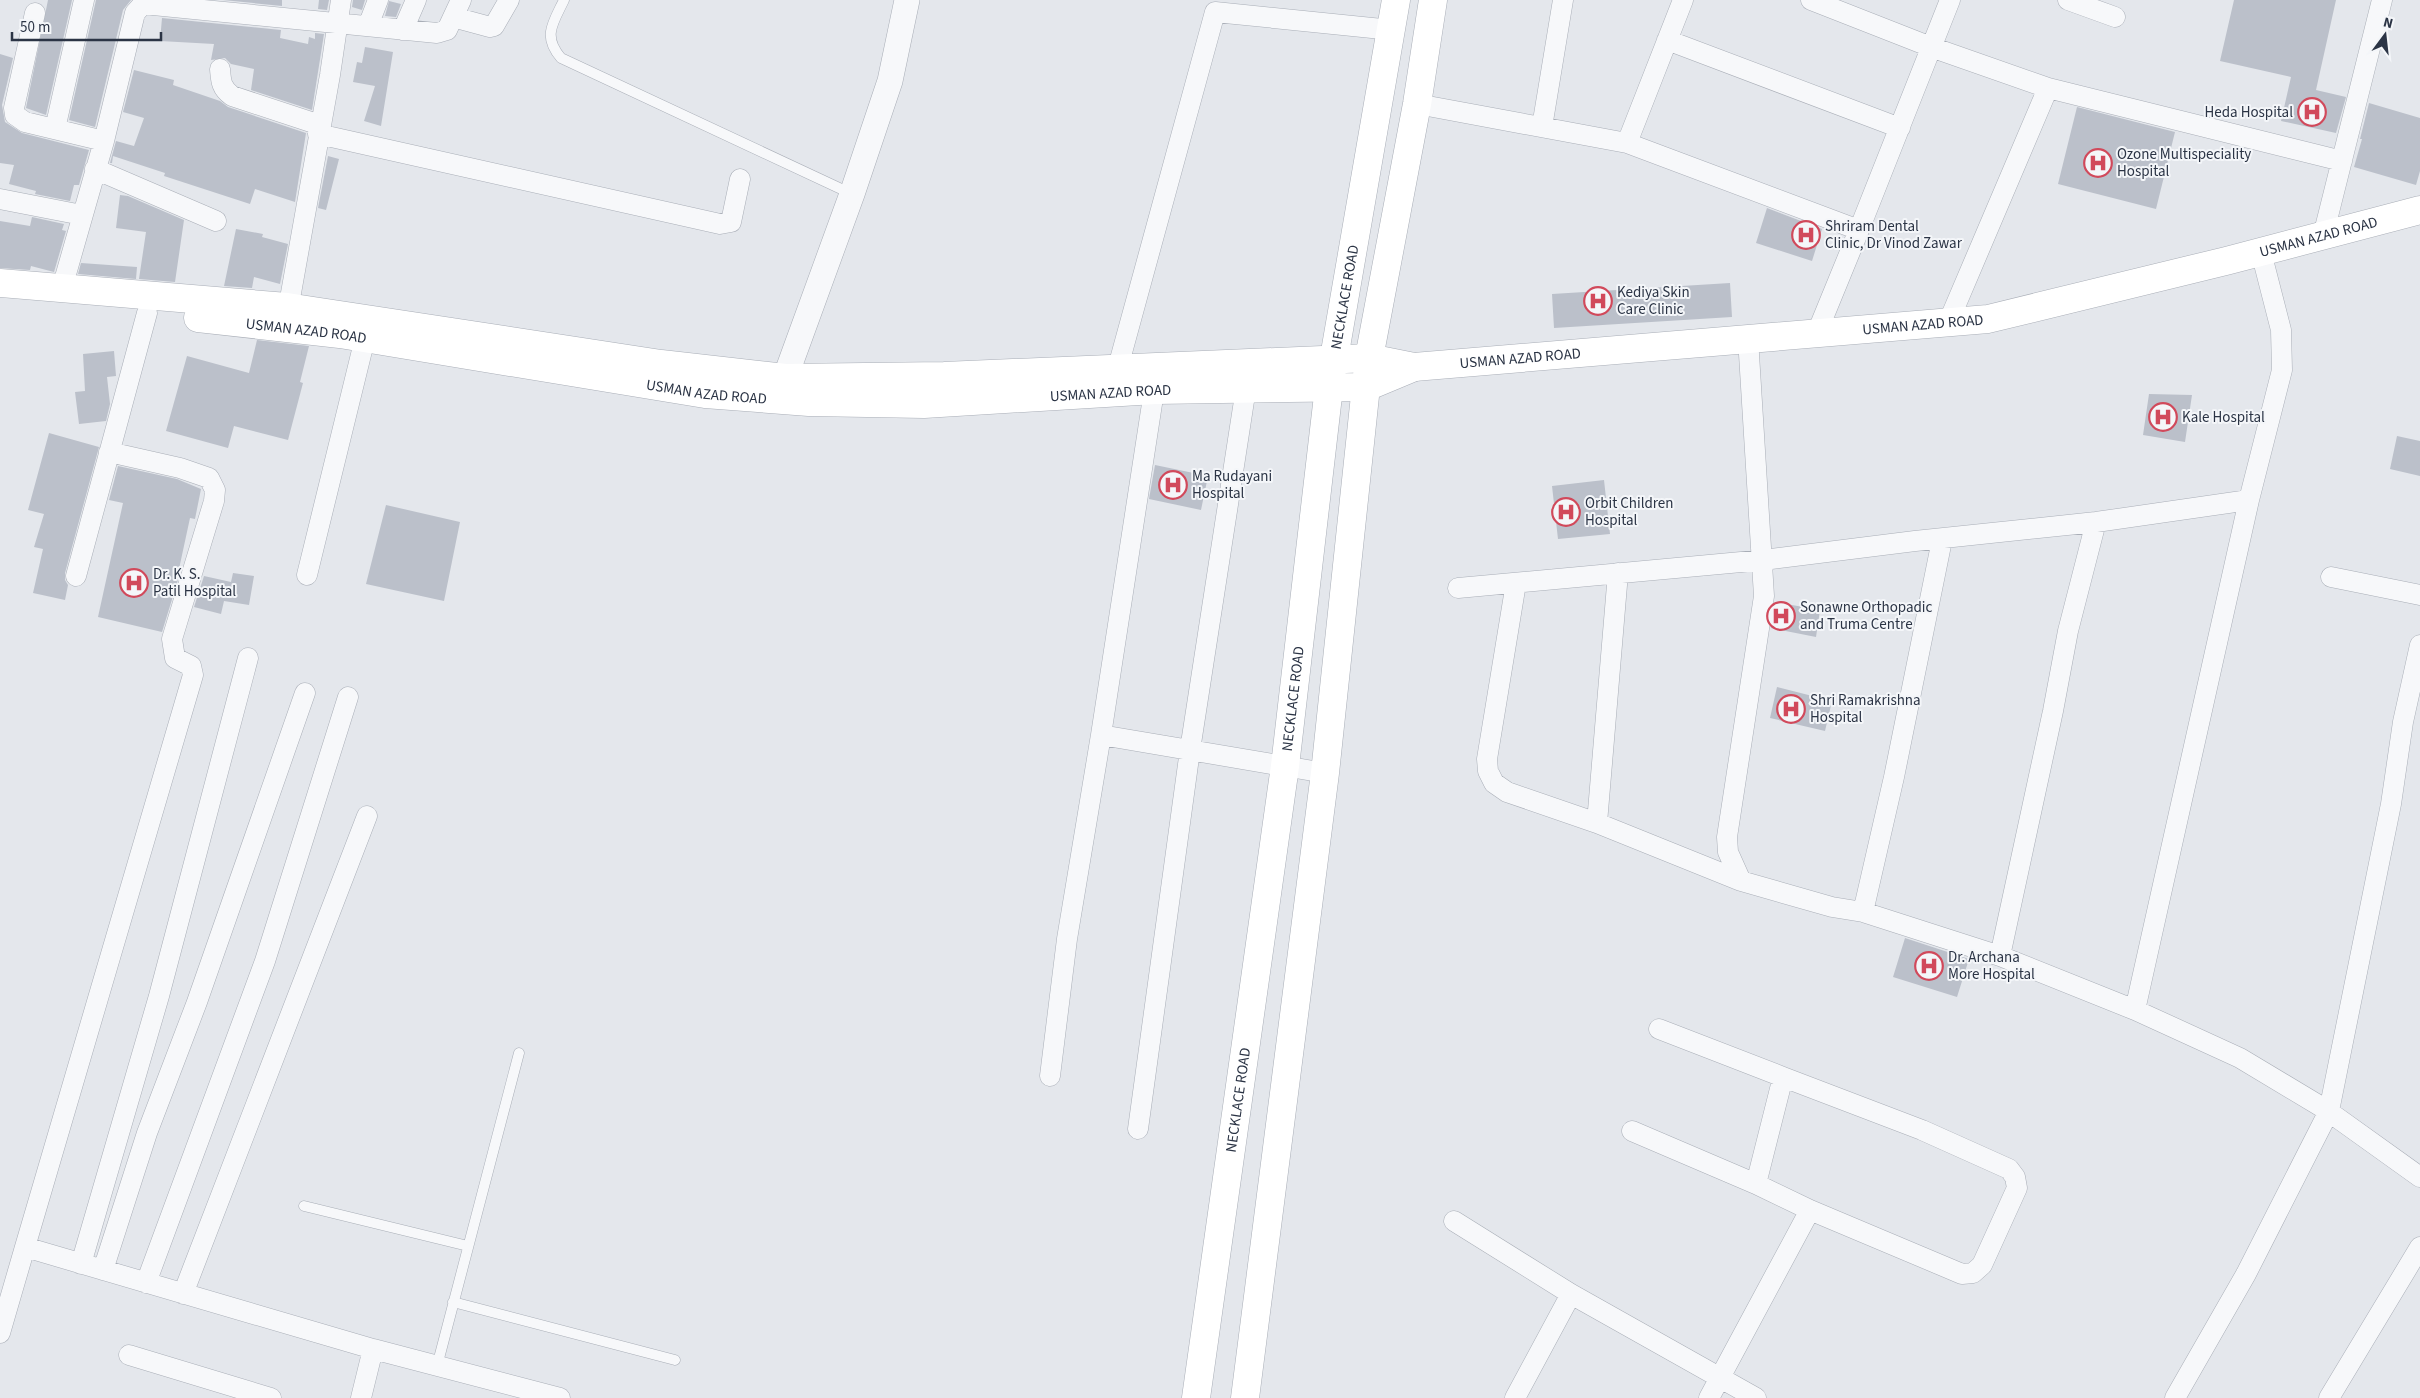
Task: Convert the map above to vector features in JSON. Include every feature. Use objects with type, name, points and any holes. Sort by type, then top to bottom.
[{"type":"main road","name":"NECKLACE ROAD","points":[[1196,1398],[1206,1315],[1285,766],[1328,387],[1396,0]]},
{"type":"main road","points":[[1245,1398],[1325,773],[1369,358],[1417,104],[1433,0]]},
{"type":"main road","name":"USMAN AZAD ROAD","points":[[367,329],[505,363],[705,394],[800,402],[924,404],[1334,358],[1369,358],[1414,367],[1748,338],[1816,335],[1988,319],[2260,252],[2420,210]]},
{"type":"main road","name":"USMAN AZAD ROAD","points":[[0,283],[62,288],[367,329],[785,378],[871,378],[1118,368],[1156,378],[1246,388],[1328,387],[1366,386],[1414,367]]},
{"type":"main road","name":"USMAN AZAD ROAD","points":[[0,301],[147,313],[286,317]]},
{"type":"street","points":[[55,130],[84,0]]},
{"type":"street","points":[[286,317],[340,0]]},
{"type":"street","points":[[368,26],[378,0]]},
{"type":"street","points":[[403,30],[416,0]]},
{"type":"street","points":[[62,288],[104,142],[136,13],[143,4],[403,30],[443,32],[447,30],[457,9],[490,27],[494,26],[509,0]]},
{"type":"street","points":[[785,378],[852,194],[890,81],[907,0]]},
{"type":"street","points":[[1542,127],[1564,0]]},
{"type":"street","points":[[1627,143],[1683,0]]},
{"type":"street","points":[[1811,0],[1931,47],[2048,88],[2342,161]]},
{"type":"street","points":[[1816,335],[1950,0]]},
{"type":"street","points":[[2068,0],[2115,17]]},
{"type":"street","points":[[2323,236],[2382,0]]},
{"type":"street","points":[[1118,368],[1215,12],[1392,30]]},
{"type":"street","points":[[35,13],[14,108],[15,115],[25,122],[104,142]]},
{"type":"street","points":[[1667,40],[1900,128]]},
{"type":"street","points":[[220,69],[224,91],[232,96],[319,130],[720,224],[731,222],[740,180]]},
{"type":"street","points":[[1948,323],[2048,88]]},
{"type":"street","points":[[1417,104],[1627,143],[1859,230]]},
{"type":"street","points":[[95,169],[216,221]]},
{"type":"street","points":[[0,199],[82,215]]},
{"type":"street","points":[[2136,1010],[2249,500],[2282,370],[2281,330],[2260,252]]},
{"type":"street","points":[[76,576],[147,313]]},
{"type":"street","points":[[307,575],[367,329]]},
{"type":"street","points":[[1742,880],[1728,852],[1727,837],[1764,596],[1748,338]]},
{"type":"street","points":[[1050,1076],[1067,939],[1101,736],[1108,678],[1156,378]]},
{"type":"street","points":[[1138,1129],[1190,750],[1246,388]]},
{"type":"street","points":[[0,1333],[193,675],[191,666],[175,658],[172,639],[214,501],[215,490],[209,478],[180,468],[109,452]]},
{"type":"street","points":[[1458,588],[1763,560],[1915,541],[1942,540],[2096,522],[2249,500]]},
{"type":"street","points":[[2000,956],[2054,711],[2068,631],[2096,522]]},
{"type":"street","points":[[1863,912],[1894,777],[1942,540]]},
{"type":"street","points":[[1597,823],[1618,573]]},
{"type":"street","points":[[2331,577],[2420,595]]},
{"type":"street","points":[[1516,583],[1487,759],[1488,771],[1494,783],[1507,792],[1597,823],[1742,880],[1824,904],[1863,912],[2000,956],[2136,1010],[2240,1058],[2329,1111],[2420,1176]]},
{"type":"street","points":[[2175,1398],[2260,1247],[2329,1111],[2391,804],[2412,724],[2420,645]]},
{"type":"street","points":[[81,1264],[159,996],[248,658]]},
{"type":"street","points":[[103,1270],[147,1133],[200,992],[305,693]]},
{"type":"street","points":[[146,1283],[265,961],[348,697]]},
{"type":"street","points":[[1101,736],[1325,773]]},
{"type":"street","points":[[183,1294],[367,816]]},
{"type":"street","points":[[1632,1131],[1756,1184],[1810,1210],[1962,1274],[1974,1273],[1982,1265],[2017,1188],[2015,1177],[2009,1169],[1922,1130],[1660,1029]]},
{"type":"street","points":[[1756,1184],[1783,1077]]},
{"type":"street","points":[[1709,1398],[1810,1210]]},
{"type":"street","points":[[1454,1221],[1571,1294],[1756,1398]]},
{"type":"street","points":[[25,1247],[374,1350],[560,1398]]},
{"type":"street","points":[[2329,1398],[2420,1247]]},
{"type":"street","points":[[1515,1398],[1571,1294]]},
{"type":"street","points":[[361,1398],[374,1350]]},
{"type":"street","points":[[129,1356],[271,1398]]},
{"type":"lane","points":[[564,0],[553,22],[550,34],[552,48],[561,58],[852,194]]},
{"type":"lane","points":[[437,1366],[519,1053]]},
{"type":"lane","points":[[304,1206],[468,1246]]},
{"type":"lane","points":[[453,1302],[675,1360]]},
{"type":"building","points":[[48,0],[72,0],[46,115],[26,108]]},
{"type":"building","points":[[96,0],[131,0],[123,10],[95,127],[69,120]]},
{"type":"building","points":[[223,0],[282,0],[282,6]]},
{"type":"building","points":[[319,0],[329,0],[327,10],[318,9]]},
{"type":"building","points":[[353,0],[365,0],[362,10],[352,7]]},
{"type":"building","points":[[2234,0],[2336,0],[2316,90],[2346,97],[2336,133],[2281,121],[2291,77],[2220,61]]},
{"type":"building","points":[[389,1],[401,4],[396,17],[385,16]]},
{"type":"building","points":[[162,18],[281,30],[280,38],[308,44],[309,37],[315,39],[315,33],[324,34],[312,110],[251,90],[254,69],[231,64],[225,58],[211,60],[214,44],[160,41]]},
{"type":"building","points":[[365,47],[393,52],[381,126],[364,121],[375,86],[353,82],[357,62],[362,63]]},
{"type":"building","points":[[0,54],[13,58],[2,105],[5,122],[22,133],[89,150],[79,185],[74,185],[70,201],[35,194],[36,191],[9,184],[14,165],[0,163]]},
{"type":"building","points":[[134,70],[174,80],[173,85],[220,101],[228,107],[306,133],[295,202],[255,189],[250,204],[164,176],[165,173],[113,156],[112,163],[110,163],[116,141],[134,146],[144,118],[123,112]]},
{"type":"building","points":[[2369,103],[2420,118],[2420,171],[2416,185],[2354,167]]},
{"type":"building","points":[[2077,107],[2175,132],[2156,209],[2058,184]]},
{"type":"building","points":[[328,156],[339,159],[326,210],[318,208]]},
{"type":"building","points":[[120,195],[128,196],[184,220],[175,282],[139,279],[146,232],[116,228]]},
{"type":"building","points":[[1767,208],[1822,229],[1812,261],[1756,243]]},
{"type":"building","points":[[32,217],[64,224],[62,230],[66,231],[54,272],[31,266],[30,270],[0,268],[0,221],[30,226]]},
{"type":"building","points":[[236,229],[263,234],[262,237],[288,244],[280,284],[254,277],[252,288],[224,286]]},
{"type":"building","points":[[81,263],[137,267],[136,279],[78,274]]},
{"type":"building","points":[[1730,283],[1732,317],[1554,328],[1552,294]]},
{"type":"building","points":[[257,340],[309,346],[300,382],[303,383],[288,440],[234,426],[228,448],[166,431],[187,356],[249,373]]},
{"type":"building","points":[[114,351],[116,376],[107,377],[110,404],[106,421],[79,424],[75,392],[85,391],[83,354]]},
{"type":"building","points":[[2149,394],[2192,395],[2185,442],[2143,435]]},
{"type":"building","points":[[49,433],[99,447],[65,573],[65,580],[68,585],[65,600],[33,593],[43,549],[34,547],[44,514],[28,510]]},
{"type":"building","points":[[2397,436],[2420,441],[2420,476],[2390,469]]},
{"type":"building","points":[[1155,465],[1208,476],[1201,510],[1149,499]]},
{"type":"building","points":[[118,466],[177,479],[201,489],[195,519],[190,518],[179,569],[181,570],[162,632],[98,617],[123,503],[109,500]]},
{"type":"building","points":[[1604,480],[1610,534],[1558,539],[1552,486]]},
{"type":"building","points":[[386,505],[460,522],[444,601],[366,584]]},
{"type":"building","points":[[233,573],[254,576],[249,605],[224,601],[221,614],[194,607],[204,576],[231,582]]},
{"type":"building","points":[[1775,602],[1820,610],[1816,637],[1771,628]]},
{"type":"building","points":[[1777,687],[1832,701],[1825,731],[1770,718]]},
{"type":"building","points":[[1905,938],[1969,959],[1957,997],[1893,977]]},
{"type":"place","name":"Heda Hospital","points":[[2312,112]]},
{"type":"place","name":"Ozone Multispeciality Hospital","points":[[2098,163]]},
{"type":"place","name":"Shriram Dental Clinic, Dr Vinod Zawar","points":[[1806,235]]},
{"type":"place","name":"Kediya Skin Care Clinic","points":[[1598,301]]},
{"type":"place","name":"Kale Hospital","points":[[2163,417]]},
{"type":"place","name":"Ma Rudayani Hospital","points":[[1173,485]]},
{"type":"place","name":"Orbit Children Hospital","points":[[1566,512]]},
{"type":"place","name":"Dr. K. S. Patil Hospital","points":[[134,583]]},
{"type":"place","name":"Sonawne Orthopadic and Truma Centre","points":[[1781,616]]},
{"type":"place","name":"Shri Ramakrishna Hospital","points":[[1791,709]]},
{"type":"place","name":"Dr. Archana More Hospital","points":[[1929,966]]}]
